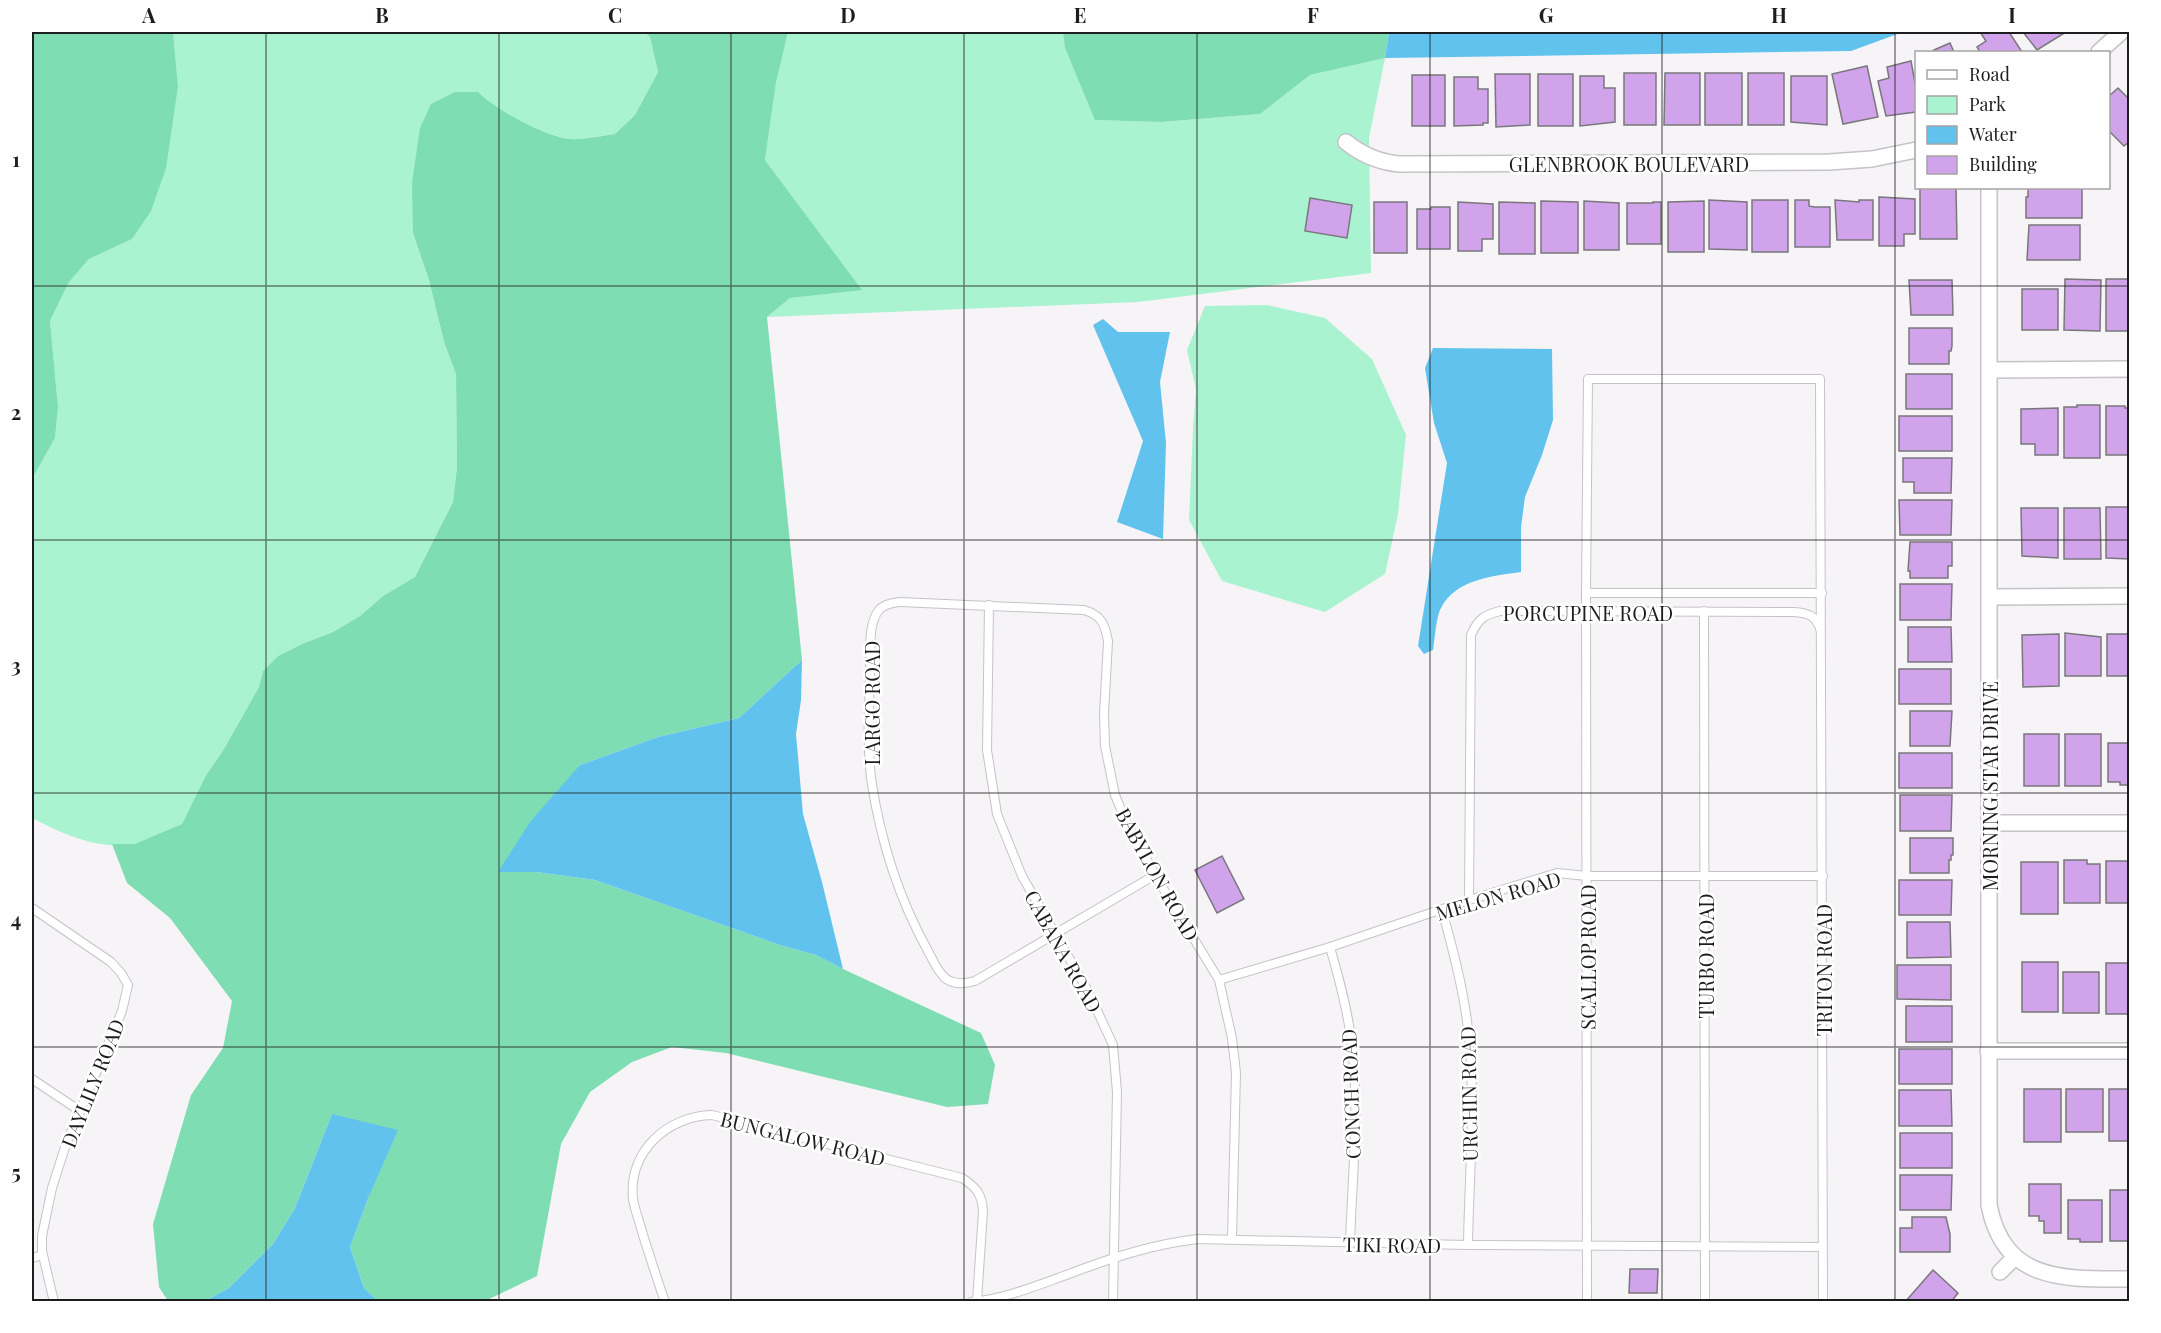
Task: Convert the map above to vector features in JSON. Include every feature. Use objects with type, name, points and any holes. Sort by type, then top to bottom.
[{"type":"street","points":[[2100,51],[2121,32]]},
{"type":"street","name":"GLENBROOK BOULEVARD","points":[[1346,142],[1354,149],[1376,160],[1399,164],[1829,162],[1872,159],[1915,150]]},
{"type":"street","name":"MORNING STAR DRIVE","points":[[1989,189],[1989,1204],[1997,1234],[2015,1257],[2036,1270],[2060,1277],[2130,1279]]},
{"type":"street","points":[[1990,370],[2130,369]]},
{"type":"street","points":[[1990,597],[2130,596]]},
{"type":"street","points":[[1989,823],[2130,823]]},
{"type":"street","points":[[1988,1051],[2130,1051]]},
{"type":"street","points":[[2000,1272],[2015,1257]]},
{"type":"lane","name":"SCALLOP ROAD","points":[[1587,1302],[1588,379],[1820,379],[1822,593]]},
{"type":"lane","points":[[1586,593],[1822,593]]},
{"type":"lane","name":"TRITON ROAD","points":[[1822,593],[1823,1302]]},
{"type":"lane","name":"LARGO ROAD","points":[[989,605],[890,603],[880,608],[874,619],[872,630],[868,733],[871,776],[878,817],[894,876],[913,925],[939,972],[946,979],[955,983],[967,984],[975,981],[1155,875]]},
{"type":"lane","name":"BABYLON ROAD","points":[[989,605],[1084,610],[1095,614],[1102,620],[1106,630],[1108,641],[1104,714],[1105,746],[1115,795],[1155,875],[1219,980],[1232,1038],[1236,1073],[1232,1238]]},
{"type":"lane","name":"CABANA ROAD","points":[[989,605],[987,750],[997,814],[1022,876],[1102,1018],[1113,1045],[1117,1092],[1113,1302]]},
{"type":"lane","name":"PORCUPINE ROAD","points":[[1469,900],[1471,634],[1484,615],[1500,611],[1806,613],[1814,617],[1819,625],[1822,638]]},
{"type":"lane","name":"TURBO ROAD","points":[[1704,611],[1705,1302]]},
{"type":"lane","name":"MELON ROAD","points":[[1219,980],[1330,947],[1557,873],[1587,876],[1823,876]]},
{"type":"lane","name":"DAYLILY ROAD","points":[[32,908],[111,962],[128,985],[122,1011],[80,1111],[52,1188],[42,1236],[43,1255],[54,1302]]},
{"type":"lane","name":"URCHIN ROAD","points":[[1442,910],[1457,966],[1467,1022],[1472,1076],[1468,1245]]},
{"type":"lane","name":"CONCH ROAD","points":[[1330,947],[1345,999],[1353,1056],[1354,1124],[1350,1244]]},
{"type":"lane","points":[[32,1079],[80,1111]]},
{"type":"lane","name":"BUNGALOW ROAD","points":[[664,1302],[635,1210],[633,1185],[636,1169],[654,1138],[668,1127],[685,1119],[712,1115],[962,1178],[975,1186],[982,1199],[983,1211],[976,1301]]},
{"type":"lane","name":"TIKI ROAD","points":[[971,1302],[1032,1287],[1114,1257],[1175,1241],[1232,1238],[1350,1244],[1823,1247]]},
{"type":"lane","points":[[32,1258],[43,1255]]},
{"type":"green space","points":[[32,32],[173,32],[178,86],[166,168],[151,211],[132,239],[89,259],[69,282],[50,321],[58,407],[55,438],[32,479]]},
{"type":"green space","points":[[173,32],[644,32],[650,37],[658,72],[635,115],[615,134],[586,138],[569,139],[547,133],[520,121],[478,92],[413,233],[429,280],[444,342],[456,374],[457,467],[453,502],[415,577],[383,596],[360,616],[333,632],[278,656],[263,671],[259,687],[224,749],[205,777],[182,824],[140,843],[107,845],[68,835],[32,818],[32,479],[55,438],[58,407],[50,321],[69,282],[89,259],[132,239],[178,86]]},
{"type":"green space","points":[[644,32],[788,32],[776,83],[765,160],[862,290],[790,298],[767,317],[802,660],[739,718],[658,737],[580,765],[498,872],[536,872],[595,880],[783,946],[816,955],[981,1033],[995,1065],[988,1104],[947,1107],[726,1053],[672,1047],[632,1062],[590,1092],[561,1144],[537,1276],[483,1302],[378,1301],[364,1288],[350,1247],[369,1196],[332,1114],[295,1208],[273,1244],[229,1288],[205,1301],[168,1301],[159,1287],[153,1224],[191,1095],[223,1048],[232,1001],[170,918],[127,883],[112,844],[135,844],[182,824],[205,777],[224,749],[259,687],[263,671],[278,656],[333,632],[360,616],[383,596],[415,577],[453,502],[457,467],[456,374],[444,342],[429,280],[413,233],[412,183],[420,128],[431,104],[455,92],[478,92],[521,121],[559,137],[580,139],[615,134],[635,115],[658,72],[650,37]]},
{"type":"green space","points":[[788,32],[1063,32],[1065,48],[1096,120],[1161,122],[1260,114],[1310,75],[1385,58],[1369,138],[1371,273],[1138,302],[767,317],[790,298],[861,289],[765,160],[776,83]]},
{"type":"green space","points":[[1063,32],[1389,32],[1385,58],[1310,75],[1260,114],[1161,122],[1095,120],[1065,48]]},
{"type":"green space","points":[[1267,305],[1325,318],[1372,359],[1406,435],[1398,514],[1385,574],[1325,612],[1222,581],[1189,520],[1196,390],[1187,350],[1205,306]]},
{"type":"water","points":[[1389,32],[1903,32],[1851,51],[1385,58]]},
{"type":"water","points":[[1103,319],[1118,332],[1170,332],[1160,382],[1166,443],[1163,539],[1117,522],[1143,441],[1093,325]]},
{"type":"water","points":[[1433,348],[1552,349],[1553,420],[1525,497],[1521,527],[1521,572],[1476,581],[1456,591],[1448,598],[1439,612],[1433,650],[1424,654],[1418,646],[1447,463],[1434,423],[1425,368]]},
{"type":"water","points":[[802,660],[801,700],[796,734],[803,814],[843,969],[816,955],[783,946],[595,880],[536,872],[498,872],[530,822],[580,765],[658,737],[739,718]]},
{"type":"water","points":[[332,1114],[398,1130],[350,1247],[364,1288],[378,1301],[205,1301],[229,1288],[273,1244],[295,1208]]},
{"type":"building","points":[[1980,32],[2009,32],[2021,51],[1979,51],[1977,47],[1986,41]]},
{"type":"building","points":[[2023,32],[2066,32],[2037,50]]},
{"type":"building","points":[[1950,43],[1954,51],[1933,51]]},
{"type":"building","points":[[1911,61],[1915,83],[1915,112],[1886,116],[1878,81],[1889,78],[1887,67]]},
{"type":"building","points":[[1867,66],[1878,117],[1843,124],[1832,74]]},
{"type":"building","points":[[1624,73],[1656,73],[1656,125],[1624,125]]},
{"type":"building","points":[[1665,73],[1700,73],[1700,125],[1664,125]]},
{"type":"building","points":[[1705,73],[1742,73],[1742,125],[1705,125]]},
{"type":"building","points":[[1748,73],[1784,73],[1784,125],[1748,125]]},
{"type":"building","points":[[1495,74],[1530,74],[1530,125],[1496,127]]},
{"type":"building","points":[[1538,74],[1573,74],[1573,126],[1538,126]]},
{"type":"building","points":[[1412,75],[1445,75],[1445,126],[1412,126]]},
{"type":"building","points":[[1580,76],[1604,76],[1604,88],[1615,88],[1615,122],[1580,126]]},
{"type":"building","points":[[1791,76],[1827,76],[1827,125],[1791,122]]},
{"type":"building","points":[[1454,77],[1478,77],[1478,89],[1488,89],[1488,123],[1454,126]]},
{"type":"building","points":[[2118,88],[2130,100],[2130,141],[2124,146],[2110,132],[2110,95]]},
{"type":"building","points":[[1920,189],[1956,189],[1957,239],[1920,239]]},
{"type":"building","points":[[2028,189],[2082,189],[2082,218],[2026,218],[2026,197],[2028,197]]},
{"type":"building","points":[[1879,197],[1915,199],[1915,234],[1904,234],[1904,246],[1879,246]]},
{"type":"building","points":[[1310,198],[1352,205],[1347,238],[1305,231]]},
{"type":"building","points":[[1709,200],[1747,202],[1747,250],[1709,249]]},
{"type":"building","points":[[1752,200],[1788,200],[1788,252],[1752,252]]},
{"type":"building","points":[[1795,200],[1809,200],[1809,206],[1814,207],[1830,207],[1830,247],[1795,247]]},
{"type":"building","points":[[1835,200],[1859,202],[1859,200],[1873,200],[1873,240],[1837,240]]},
{"type":"building","points":[[1541,201],[1578,202],[1578,253],[1541,253]]},
{"type":"building","points":[[1584,201],[1619,203],[1619,250],[1584,250]]},
{"type":"building","points":[[1704,201],[1704,252],[1668,252],[1668,202]]},
{"type":"building","points":[[1374,202],[1407,202],[1407,253],[1374,253]]},
{"type":"building","points":[[1458,202],[1493,204],[1493,239],[1482,239],[1482,251],[1458,251]]},
{"type":"building","points":[[1499,202],[1535,203],[1535,254],[1499,254]]},
{"type":"building","points":[[1661,202],[1661,244],[1627,244],[1627,203]]},
{"type":"building","points":[[1431,207],[1450,207],[1450,249],[1417,249],[1417,209],[1431,209]]},
{"type":"building","points":[[2029,225],[2080,225],[2080,260],[2027,260]]},
{"type":"building","points":[[2065,279],[2101,280],[2100,331],[2064,330]]},
{"type":"building","points":[[2106,279],[2130,279],[2130,331],[2106,331]]},
{"type":"building","points":[[1909,280],[1952,280],[1953,315],[1911,315]]},
{"type":"building","points":[[2022,289],[2058,289],[2058,330],[2022,330]]},
{"type":"building","points":[[1909,328],[1952,328],[1949,364],[1909,364]]},
{"type":"building","points":[[1906,374],[1952,374],[1952,409],[1906,409]]},
{"type":"building","points":[[2077,405],[2100,405],[2100,458],[2064,458],[2064,407],[2077,407]]},
{"type":"building","points":[[2106,406],[2130,408],[2130,455],[2106,455]]},
{"type":"building","points":[[2058,408],[2058,455],[2035,455],[2035,444],[2021,444],[2021,409]]},
{"type":"building","points":[[1899,416],[1952,416],[1952,451],[1899,451]]},
{"type":"building","points":[[1903,458],[1952,458],[1951,493],[1914,493],[1914,482],[1903,482]]},
{"type":"building","points":[[1899,500],[1952,500],[1951,535],[1900,535]]},
{"type":"building","points":[[2106,507],[2130,507],[2130,559],[2106,558]]},
{"type":"building","points":[[2021,508],[2058,508],[2058,558],[2022,556]]},
{"type":"building","points":[[2064,508],[2100,508],[2101,559],[2064,559]]},
{"type":"building","points":[[1910,542],[1952,542],[1952,566],[1948,566],[1948,578],[1910,578],[1910,571],[1908,571]]},
{"type":"building","points":[[1900,584],[1952,584],[1951,620],[1900,620]]},
{"type":"building","points":[[1908,627],[1951,627],[1952,662],[1908,662]]},
{"type":"building","points":[[2065,633],[2101,637],[2101,676],[2065,676]]},
{"type":"building","points":[[2059,634],[2059,686],[2023,687],[2022,635]]},
{"type":"building","points":[[2107,634],[2130,634],[2130,676],[2107,676]]},
{"type":"building","points":[[1899,669],[1951,669],[1951,704],[1899,704]]},
{"type":"building","points":[[1910,711],[1952,711],[1950,746],[1910,746]]},
{"type":"building","points":[[2024,734],[2059,734],[2059,786],[2024,786]]},
{"type":"building","points":[[2065,734],[2101,734],[2101,786],[2065,786]]},
{"type":"building","points":[[2108,743],[2130,743],[2130,785],[2108,782]]},
{"type":"building","points":[[1899,753],[1952,753],[1952,788],[1899,788]]},
{"type":"building","points":[[1900,795],[1952,795],[1951,831],[1900,831]]},
{"type":"building","points":[[1910,838],[1953,838],[1953,855],[1949,860],[1949,873],[1910,873]]},
{"type":"building","points":[[1222,856],[1244,899],[1217,913],[1195,870]]},
{"type":"building","points":[[2064,860],[2087,860],[2087,864],[2100,864],[2100,903],[2064,903]]},
{"type":"building","points":[[2106,861],[2130,861],[2130,903],[2106,903]]},
{"type":"building","points":[[2021,862],[2058,862],[2058,914],[2021,914]]},
{"type":"building","points":[[1899,880],[1952,880],[1951,915],[1899,915]]},
{"type":"building","points":[[1907,922],[1950,922],[1951,957],[1907,958]]},
{"type":"building","points":[[2022,962],[2058,962],[2058,1012],[2022,1012]]},
{"type":"building","points":[[2106,963],[2130,963],[2130,1014],[2106,1014]]},
{"type":"building","points":[[1897,965],[1951,965],[1951,1000],[1897,999]]},
{"type":"building","points":[[2063,972],[2099,972],[2099,1013],[2063,1013]]},
{"type":"building","points":[[1906,1006],[1952,1006],[1952,1042],[1906,1042]]},
{"type":"building","points":[[1899,1049],[1952,1049],[1952,1084],[1899,1084]]},
{"type":"building","points":[[2024,1089],[2061,1089],[2061,1142],[2024,1142]]},
{"type":"building","points":[[2066,1089],[2103,1089],[2103,1132],[2066,1132]]},
{"type":"building","points":[[2109,1089],[2130,1089],[2130,1141],[2109,1141]]},
{"type":"building","points":[[1899,1090],[1951,1090],[1952,1126],[1899,1126]]},
{"type":"building","points":[[1900,1133],[1952,1133],[1952,1168],[1900,1168]]},
{"type":"building","points":[[1900,1175],[1952,1175],[1951,1210],[1900,1210]]},
{"type":"building","points":[[2029,1184],[2061,1184],[2061,1233],[2044,1233],[2044,1221],[2039,1221],[2039,1216],[2029,1216]]},
{"type":"building","points":[[2110,1190],[2130,1190],[2130,1241],[2110,1241]]},
{"type":"building","points":[[2068,1200],[2102,1200],[2102,1242],[2080,1242],[2080,1239],[2068,1239]]},
{"type":"building","points":[[1912,1217],[1946,1217],[1950,1234],[1950,1252],[1900,1252],[1900,1228],[1912,1228]]},
{"type":"building","points":[[1630,1269],[1658,1269],[1657,1293],[1629,1293]]},
{"type":"building","points":[[1933,1270],[1958,1293],[1951,1302],[1905,1302]]}]
